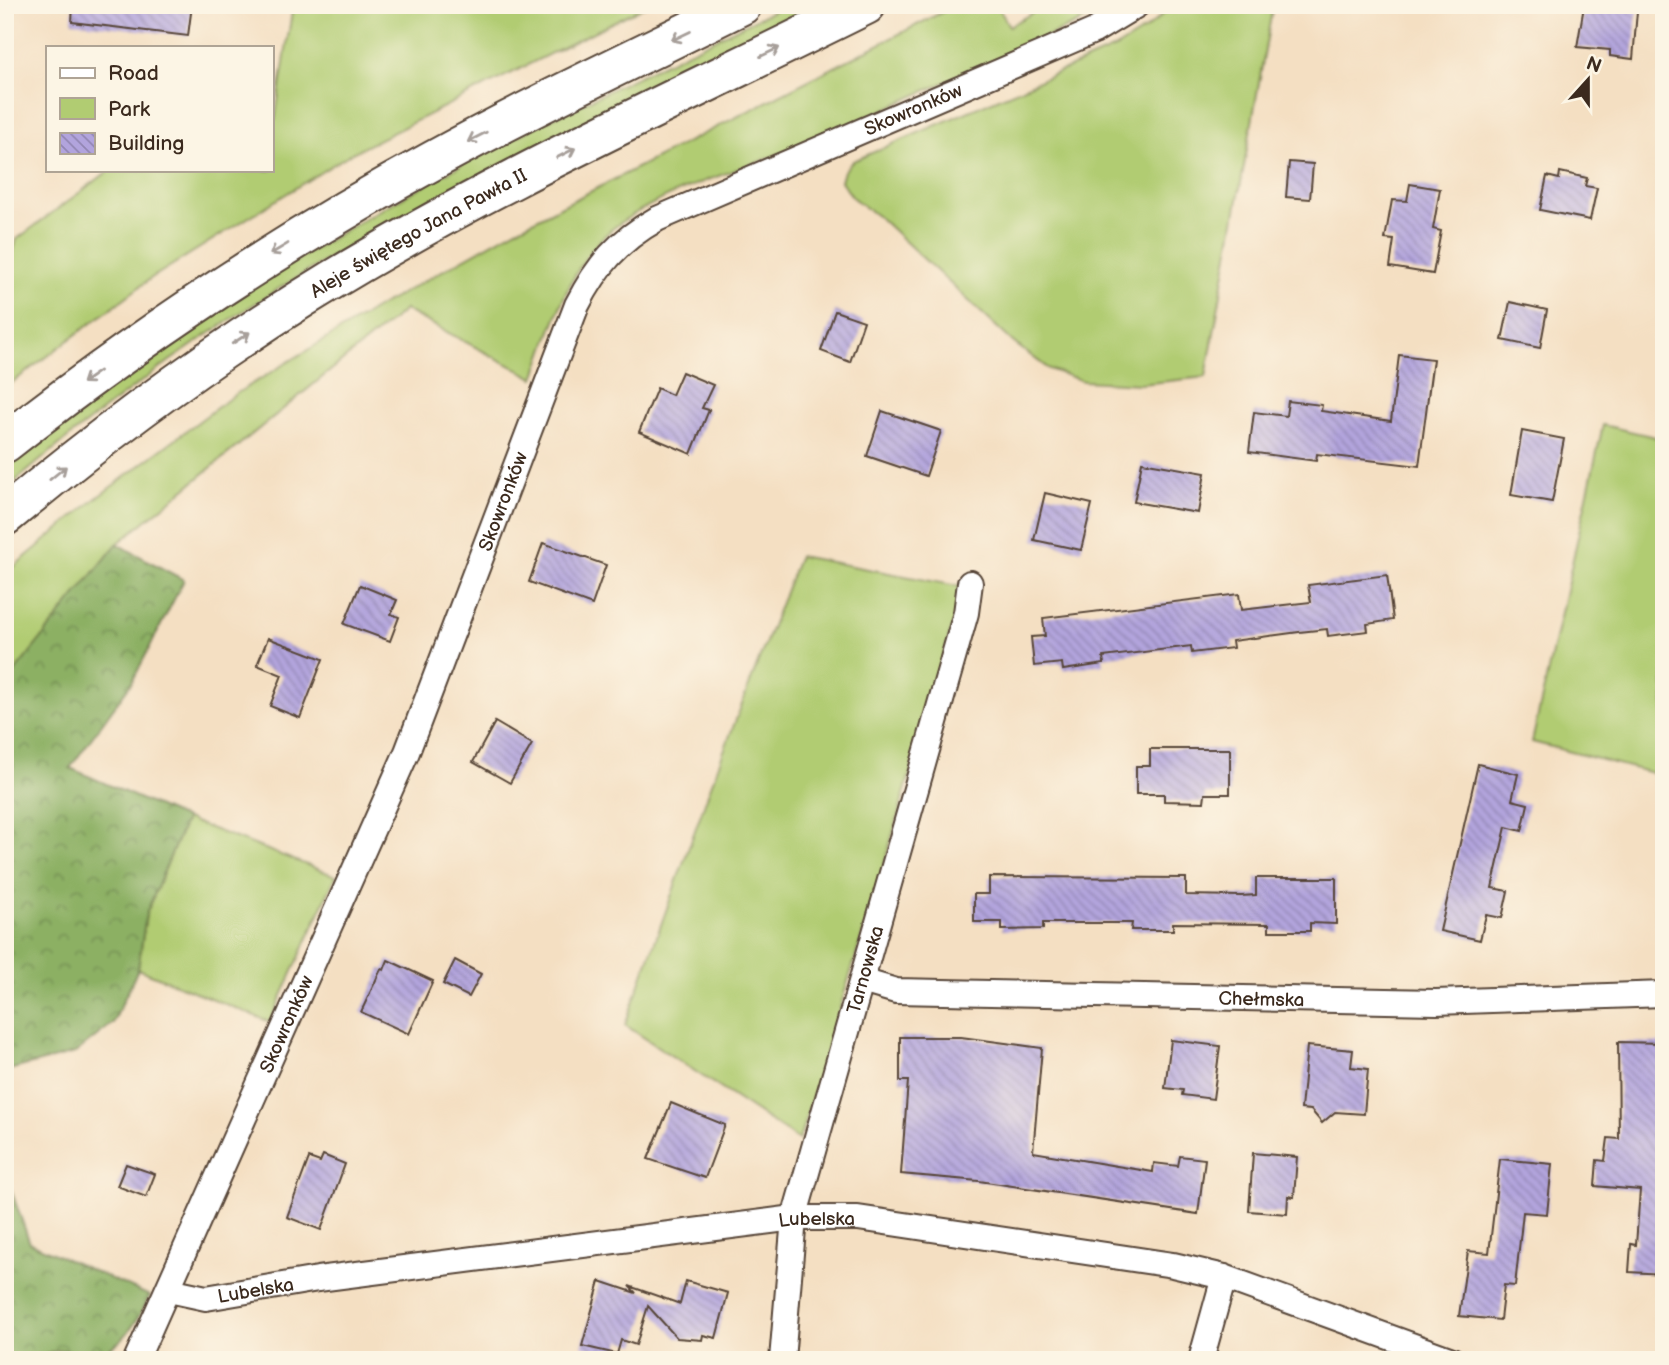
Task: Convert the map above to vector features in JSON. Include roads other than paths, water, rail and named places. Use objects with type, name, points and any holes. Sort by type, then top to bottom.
[{"type":"highway","points":[[5,443],[78,386],[179,314],[352,206],[541,104],[742,5]]},
{"type":"highway","name":"Aleje świętego Jana Pawła II","points":[[5,516],[112,430],[199,367],[365,261],[569,152],[866,5]]},
{"type":"street","name":"Skowronków","points":[[136,1360],[407,752],[577,305],[603,260],[615,247],[657,219],[1094,31],[1137,5]]},
{"type":"street","name":"Tarnowska","points":[[782,1360],[794,1218],[966,613],[970,583]]},
{"type":"street","name":"Chełmska","points":[[862,981],[896,991],[1423,1001],[1664,994]]},
{"type":"street","name":"Lubelska","points":[[169,1290],[206,1298],[317,1279],[794,1218],[858,1218],[1173,1265],[1224,1277],[1452,1360]]},
{"type":"street","points":[[1200,1360],[1224,1277]]}]
